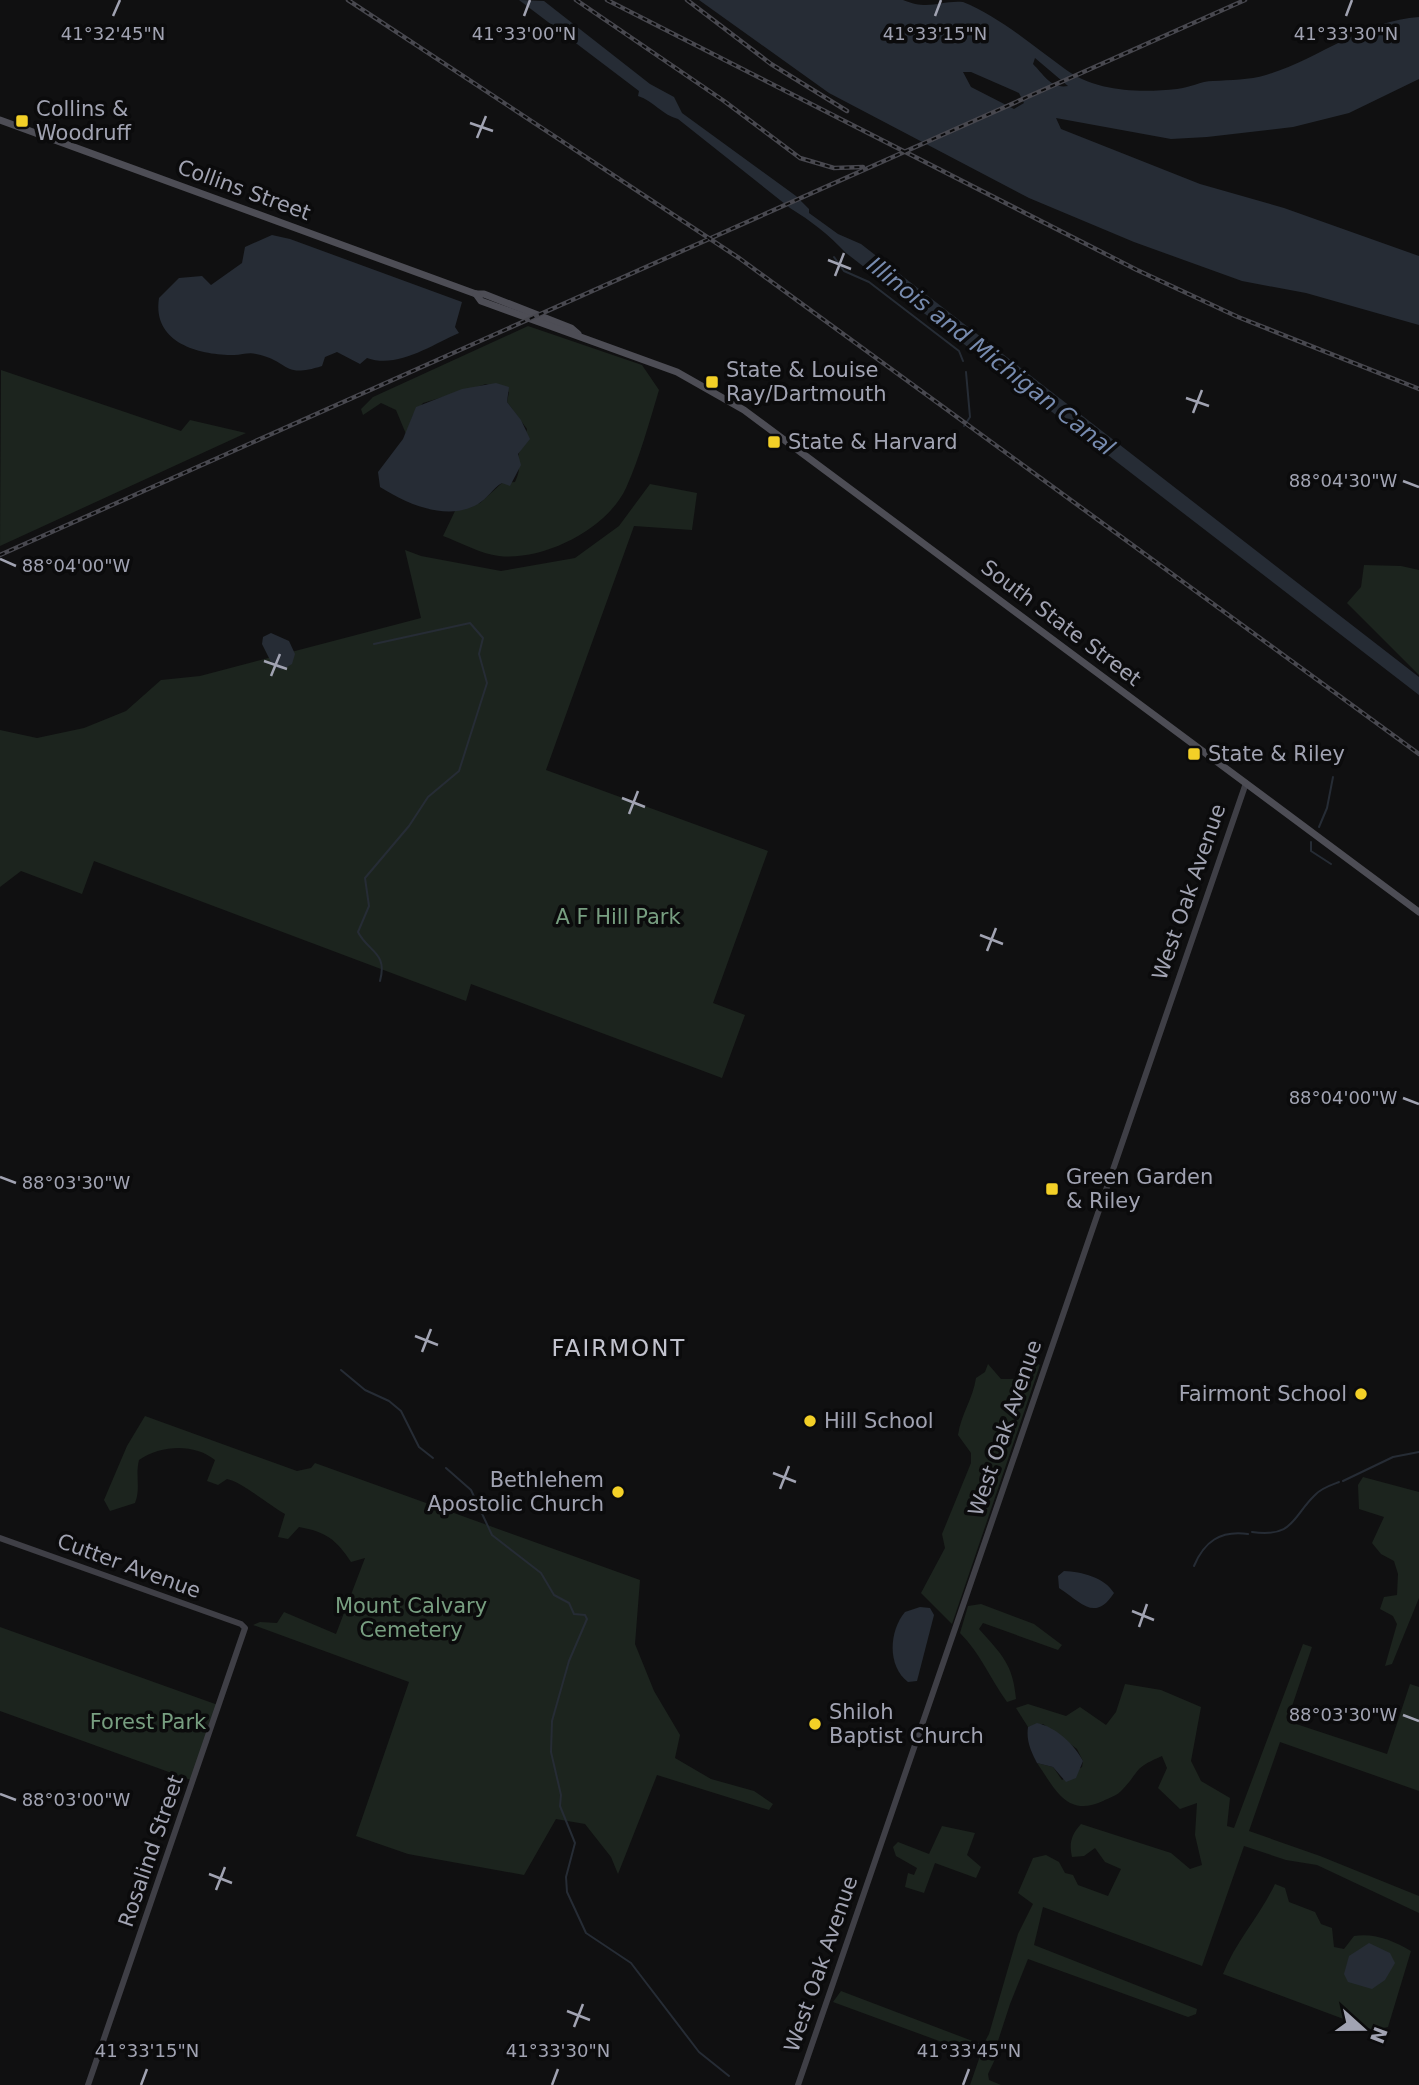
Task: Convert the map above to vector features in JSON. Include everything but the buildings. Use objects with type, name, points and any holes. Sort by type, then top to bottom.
[{"type":"main road","name":"Collins Street","points":[[0,120],[476,294],[484,294],[677,372]]},
{"type":"main road","name":"South State Street","points":[[677,372],[756,419],[1419,912]]},
{"type":"street","name":"West Oak Avenue","points":[[798,2085],[1246,783]]},
{"type":"street","name":"Cutter Avenue","points":[[0,1538],[241,1624],[245,1628]]},
{"type":"street","name":"Rosalind Street","points":[[88,2085],[245,1628]]},
{"type":"green space","points":[[528,326],[642,365],[659,390],[626,488],[604,517],[589,529],[554,547],[517,556],[499,556],[443,536],[455,511],[480,503],[502,483],[515,482],[519,472],[518,456],[527,429],[507,402],[509,392],[486,384],[423,403],[413,415],[406,434],[396,410],[381,403],[363,415],[361,409],[373,397]]},
{"type":"green space","points":[[1,370],[181,431],[190,420],[246,433],[0,546]]},
{"type":"green space","name":"A F Hill Park","points":[[650,484],[697,493],[692,530],[634,526],[546,770],[768,851],[713,1003],[745,1015],[722,1078],[471,984],[466,1001],[94,861],[82,894],[21,871],[0,887],[0,730],[37,738],[84,728],[126,711],[161,680],[200,676],[421,618],[405,550],[421,556],[501,571],[575,558],[619,526]]},
{"type":"green space","points":[[1364,565],[1401,566],[1419,570],[1419,675],[1347,603],[1361,587]]},
{"type":"green space","points":[[1031,1361],[1040,1365],[952,1624],[921,1593],[945,1548],[942,1534],[971,1463],[971,1453],[958,1435],[962,1420],[976,1378],[985,1372],[988,1364],[1001,1379],[1021,1379],[1021,1369]]},
{"type":"green space","name":"Mount Calvary Cemetery","points":[[145,1416],[297,1471],[311,1468],[315,1463],[640,1580],[635,1644],[654,1691],[680,1735],[675,1758],[711,1779],[754,1791],[773,1804],[769,1810],[657,1775],[618,1874],[611,1857],[585,1824],[556,1819],[524,1875],[408,1854],[356,1836],[409,1682],[253,1625],[260,1622],[277,1623],[284,1612],[336,1634],[365,1558],[351,1562],[330,1538],[308,1529],[299,1527],[288,1539],[278,1537],[285,1514],[233,1481],[227,1479],[218,1485],[207,1481],[215,1460],[188,1449],[157,1451],[139,1460],[135,1503],[110,1511],[104,1500],[127,1446]]},
{"type":"green space","points":[[1363,1477],[1419,1492],[1419,1598],[1392,1664],[1385,1666],[1397,1624],[1393,1616],[1380,1609],[1384,1597],[1397,1595],[1398,1574],[1394,1561],[1381,1554],[1372,1543],[1384,1517],[1359,1509],[1358,1485]]},
{"type":"green space","points":[[981,1604],[1034,1624],[1062,1645],[1058,1650],[983,1623],[979,1629],[1000,1653],[1012,1677],[1016,1699],[1007,1702],[979,1657],[960,1633],[968,1606]]},
{"type":"green space","name":"Forest Park","points":[[0,1627],[218,1705],[191,1780],[0,1711]]},
{"type":"green space","points":[[1303,1644],[1312,1647],[1287,1721],[1387,1754],[1410,1684],[1419,1687],[1419,1791],[1280,1742],[1249,1831],[1419,1896],[1419,1913],[1317,1865],[1286,1860],[1244,1846],[1202,1966],[1043,1907],[1034,1945],[1197,2009],[1196,2014],[1188,2017],[1028,1959],[997,2044],[997,2055],[988,2074],[989,2080],[1001,2085],[970,2085],[980,2056],[833,2002],[841,1991],[983,2045],[989,2034],[1018,1934],[1033,1904],[1018,1893],[1033,1858],[1046,1855],[1059,1862],[1065,1873],[1073,1875],[1078,1885],[1108,1896],[1121,1869],[1105,1862],[1095,1848],[1084,1856],[1072,1857],[1072,1839],[1081,1824],[1171,1853],[1190,1869],[1202,1865],[1195,1835],[1197,1803],[1180,1809],[1158,1788],[1167,1768],[1162,1756],[1141,1767],[1118,1793],[1103,1801],[1080,1806],[1063,1798],[1056,1791],[1037,1763],[1053,1767],[1062,1780],[1082,1767],[1083,1761],[1077,1749],[1043,1724],[1028,1727],[1016,1708],[1028,1704],[1066,1716],[1080,1707],[1106,1725],[1116,1712],[1125,1684],[1161,1690],[1201,1707],[1191,1761],[1201,1781],[1230,1798],[1227,1826],[1234,1828]]},
{"type":"green space","points":[[942,1826],[975,1833],[967,1855],[981,1867],[976,1878],[935,1863],[924,1893],[905,1887],[908,1873],[914,1875],[917,1868],[896,1856],[893,1847],[898,1842],[929,1854]]},
{"type":"green space","points":[[1275,1884],[1285,1888],[1289,1902],[1315,1912],[1321,1924],[1332,1928],[1334,1947],[1344,1949],[1354,1936],[1370,1936],[1391,1941],[1411,1951],[1388,2027],[1373,2030],[1223,1974]]},
{"type":"water","name":"Illinois and Michigan Canal","points":[[519,0],[544,1],[650,84],[674,97],[682,113],[796,196],[809,209],[809,213],[838,234],[861,244],[1419,677],[1419,695],[846,253],[819,228],[678,119],[638,96],[639,91]]},
{"type":"water","points":[[699,0],[903,0],[920,5],[963,2],[1003,24],[1077,77],[1119,89],[1148,91],[1266,75],[1379,25],[1419,17],[1419,79],[1349,113],[1293,127],[1171,139],[1056,118],[1061,129],[1200,184],[1284,208],[1419,256],[1419,325],[1306,293],[1242,281],[1134,242],[1029,198],[829,93]],"holes":[[[1035,58],[1068,86],[1057,85],[1048,80],[1033,64]],[[963,72],[971,72],[1019,93],[1024,103],[1014,109],[971,87]]]},
{"type":"water","points":[[272,235],[290,239],[462,302],[455,327],[459,333],[402,358],[379,361],[367,358],[360,364],[337,352],[325,357],[322,366],[299,371],[256,354],[220,354],[193,349],[170,336],[159,313],[159,298],[179,278],[202,276],[211,285],[242,263],[245,247]]},
{"type":"water","points":[[496,383],[509,387],[507,402],[521,420],[530,439],[518,454],[521,465],[510,486],[502,483],[478,504],[453,511],[415,505],[380,487],[378,472],[403,439],[416,407],[462,389]]},
{"type":"water","points":[[271,633],[289,641],[295,654],[292,664],[282,670],[273,666],[262,644],[263,637]]},
{"type":"water","points":[[1064,1571],[1092,1576],[1105,1583],[1114,1593],[1101,1607],[1088,1607],[1059,1588],[1058,1576]]},
{"type":"water","points":[[920,1607],[930,1608],[934,1615],[917,1681],[908,1682],[896,1667],[893,1638],[905,1612]]},
{"type":"water","points":[[1037,1723],[1058,1733],[1080,1755],[1083,1761],[1076,1778],[1066,1782],[1053,1767],[1037,1763],[1030,1746],[1028,1727]]},
{"type":"water","points":[[1369,1943],[1390,1953],[1395,1963],[1385,1980],[1372,1989],[1348,1982],[1344,1974],[1349,1956]]},
{"type":"waterway","name":"Illinois and Michigan Canal","points":[[834,257],[844,271],[869,282],[959,351],[963,361]]},
{"type":"waterway","points":[[964,426],[970,417],[966,372]]},
{"type":"waterway","points":[[374,644],[470,623],[483,638],[479,654],[487,683],[459,771],[428,797],[409,826],[365,878],[369,906],[358,932],[379,958],[382,971],[380,981]]},
{"type":"waterway","points":[[1319,827],[1327,808],[1333,777]]},
{"type":"waterway","points":[[1311,842],[1311,851],[1331,864]]},
{"type":"waterway","points":[[341,1370],[365,1390],[389,1401],[401,1411],[419,1447],[433,1458]]},
{"type":"waterway","points":[[1343,1481],[1393,1457],[1419,1452]]},
{"type":"waterway","points":[[446,1468],[471,1490],[492,1535],[541,1573],[554,1595],[569,1603],[574,1614],[585,1615],[587,1619],[569,1661],[552,1721],[551,1752],[561,1795],[560,1806],[575,1843],[566,1877],[567,1892],[586,1933],[631,1963],[699,2052],[729,2076]]},
{"type":"waterway","points":[[1252,1532],[1266,1533],[1284,1529],[1317,1493],[1339,1482]]},
{"type":"waterway","points":[[1194,1566],[1203,1550],[1214,1540],[1229,1534],[1248,1534]]},
{"type":"railway","points":[[348,0],[739,258],[1419,754]]},
{"type":"railway","points":[[576,0],[724,101],[800,158],[834,168],[863,167]]},
{"type":"railway","points":[[607,0],[1137,270],[1238,317],[1419,389]]},
{"type":"railway","points":[[687,0],[771,64],[847,111]]},
{"type":"railway","points":[[0,555],[1245,0]]},
{"type":"place","name":"Collins & Woodruff","points":[[22,121]]},
{"type":"place","name":"State & Louise Ray/Dartmouth","points":[[712,382]]},
{"type":"place","name":"State & Harvard","points":[[774,442]]},
{"type":"place","name":"State & Riley","points":[[1194,754]]},
{"type":"place","name":"Green Garden & Riley","points":[[1052,1189]]},
{"type":"place","name":"Fairmont School","points":[[1361,1394]]},
{"type":"place","name":"Hill School","points":[[810,1421]]},
{"type":"place","name":"Bethlehem Apostolic Church","points":[[618,1492]]},
{"type":"place","name":"Shiloh Baptist Church","points":[[815,1724]]},
{"type":"district","name":"FAIRMONT","points":[[619,1348]]}]
